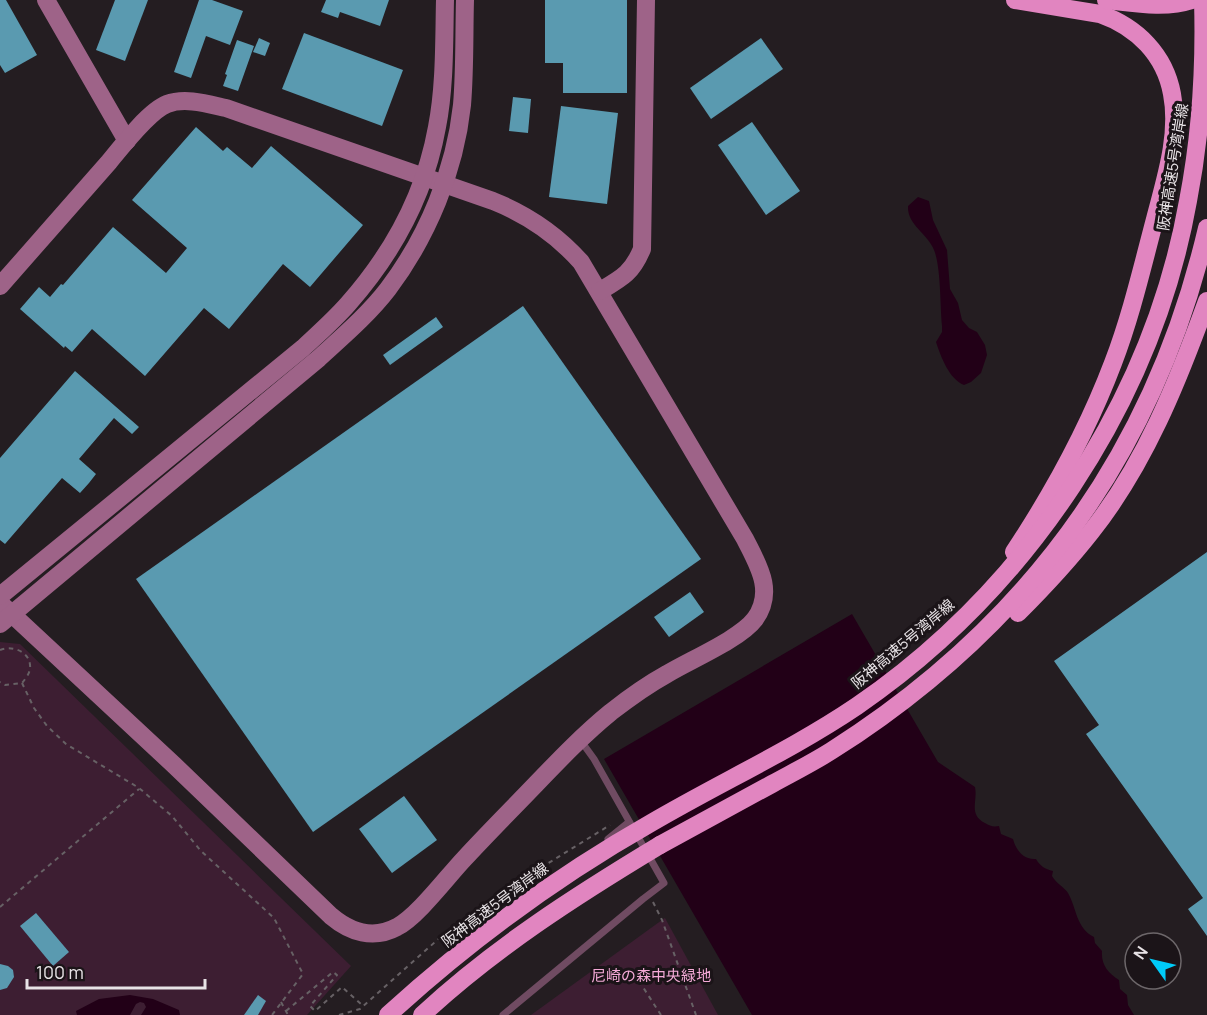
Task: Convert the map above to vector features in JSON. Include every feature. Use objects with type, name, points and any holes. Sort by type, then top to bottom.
[{"type":"highway","points":[[960,622],[1015,552],[1037,517],[1098,400],[1113,364],[1131,309],[1160,202],[1174,126],[1173,101],[1168,77],[1154,51],[1135,32],[1112,18],[1100,14],[1015,0]]},
{"type":"highway","points":[[1106,0],[1161,4],[1192,0]]},
{"type":"highway","points":[[1174,0],[1186,6],[1207,23]]},
{"type":"highway","name":"阪神高速5号湾岸線","points":[[388,1015],[489,928],[555,881],[651,823],[848,711],[903,671],[960,622],[1022,553],[1052,515],[1076,479],[1119,405],[1137,368],[1152,328],[1178,246],[1195,161],[1204,71],[1203,0]]},
{"type":"highway","points":[[830,752],[941,672],[976,640],[1042,570],[1070,533],[1119,455],[1158,378],[1188,299],[1207,228]]},
{"type":"highway","points":[[422,1015],[486,962],[568,901],[660,844],[830,752],[875,732],[944,682],[980,651],[1072,555],[1110,505],[1139,459],[1175,384],[1207,301]]},
{"type":"street","points":[[45,0],[127,141]]},
{"type":"street","points":[[0,596],[303,348],[347,305],[377,268],[395,240],[425,177],[438,126],[443,78],[445,0]]},
{"type":"street","points":[[0,286],[155,111],[168,104],[184,102],[204,103],[226,108],[444,183],[515,210],[530,218],[562,242],[574,254],[600,291],[745,539],[764,580],[765,595],[761,608],[747,628],[630,697],[580,739],[480,841],[412,916],[398,927],[382,933],[365,934],[341,925],[174,765],[4,614],[318,360],[359,321],[387,290],[412,254],[435,208],[444,183],[462,107],[465,0]]},
{"type":"street","points":[[600,291],[629,273],[642,249],[646,0]]},
{"type":"lane","points":[[503,1015],[664,883],[594,759],[580,739]]},
{"type":"lane","points":[[463,962],[629,822]]},
{"type":"path","points":[[0,650],[12,647],[26,656],[30,665],[28,674],[22,683],[14,685],[0,682]]},
{"type":"path","points":[[22,683],[40,717],[66,744],[140,789],[172,816],[201,850],[274,918],[303,974],[272,1015]]},
{"type":"path","points":[[0,907],[140,789]]},
{"type":"path","points":[[339,1015],[363,1006],[444,934],[521,880],[612,823]]},
{"type":"path","points":[[649,894],[662,920],[696,1015]]},
{"type":"path","points":[[281,1002],[287,1013],[333,972],[337,975],[310,1006],[315,1011],[342,987],[363,1006]]},
{"type":"path","points":[[639,981],[661,1015]]},
{"type":"green space","points":[[0,642],[20,644],[351,966],[307,1015],[0,1015]]},
{"type":"green space","name":"尼崎の森中央緑地","points":[[665,918],[718,1015],[531,1015],[662,920]]},
{"type":"shaded area","points":[[918,197],[929,201],[933,220],[947,250],[950,289],[958,303],[962,320],[969,328],[977,332],[985,345],[987,355],[981,373],[964,385],[950,373],[936,342],[942,332],[939,276],[934,250],[914,224],[909,213],[908,206]]},
{"type":"shaded area","points":[[852,614],[938,762],[975,787],[977,816],[988,825],[999,826],[1001,834],[1013,839],[1016,847],[1024,856],[1036,859],[1043,867],[1053,871],[1052,876],[1068,893],[1080,923],[1094,937],[1095,943],[1102,951],[1106,968],[1119,980],[1120,989],[1127,995],[1128,1005],[1134,1015],[752,1015],[604,759]]},
{"type":"shaded area","points":[[130,995],[153,999],[179,1010],[180,1015],[141,1015],[146,1007],[140,1002],[136,1004],[130,1015],[77,1015],[76,1011],[99,999]]},
{"type":"building","points":[[0,0],[6,0],[37,55],[5,73],[0,65]]},
{"type":"building","points":[[115,0],[148,0],[125,61],[96,50]]},
{"type":"building","points":[[199,0],[212,0],[243,11],[230,45],[206,36],[191,78],[174,72]]},
{"type":"building","points":[[326,0],[389,0],[380,26],[340,12],[338,18],[321,12]]},
{"type":"building","points":[[545,0],[627,0],[627,93],[563,93],[563,63],[545,63]]},
{"type":"building","points":[[304,33],[403,70],[382,126],[282,89]]},
{"type":"building","points":[[259,38],[270,43],[265,56],[253,52]]},
{"type":"building","points":[[761,38],[783,69],[711,119],[690,88]]},
{"type":"building","points":[[237,40],[254,46],[238,91],[223,86]]},
{"type":"building","points":[[513,97],[531,99],[528,133],[509,131]]},
{"type":"building","points":[[561,106],[618,113],[607,204],[549,197]]},
{"type":"building","points":[[752,122],[800,191],[766,215],[718,145]]},
{"type":"building","points":[[196,127],[223,151],[227,147],[252,168],[271,146],[363,225],[310,287],[283,264],[229,329],[204,308],[145,376],[92,329],[72,352],[65,346],[64,348],[20,309],[39,287],[50,297],[113,227],[166,273],[187,248],[132,200]]},
{"type":"building","points":[[523,306],[701,559],[313,832],[136,579]]},
{"type":"building","points":[[436,317],[443,327],[390,365],[383,355]]},
{"type":"building","points":[[75,371],[139,427],[132,434],[114,418],[79,459],[96,474],[89,483],[80,493],[62,478],[5,544],[0,540],[0,458]]},
{"type":"building","points":[[1207,552],[1207,936],[1188,909],[1203,898],[1086,734],[1099,725],[1054,661]]},
{"type":"building","points":[[690,592],[704,612],[669,637],[654,617]]},
{"type":"building","points":[[404,796],[437,840],[392,873],[359,829]]},
{"type":"building","points":[[36,913],[69,952],[53,966],[20,926]]},
{"type":"building","points":[[0,964],[13,970],[14,977],[7,988],[0,990]]},
{"type":"building","points":[[258,995],[266,1001],[258,1015],[244,1015]]}]
